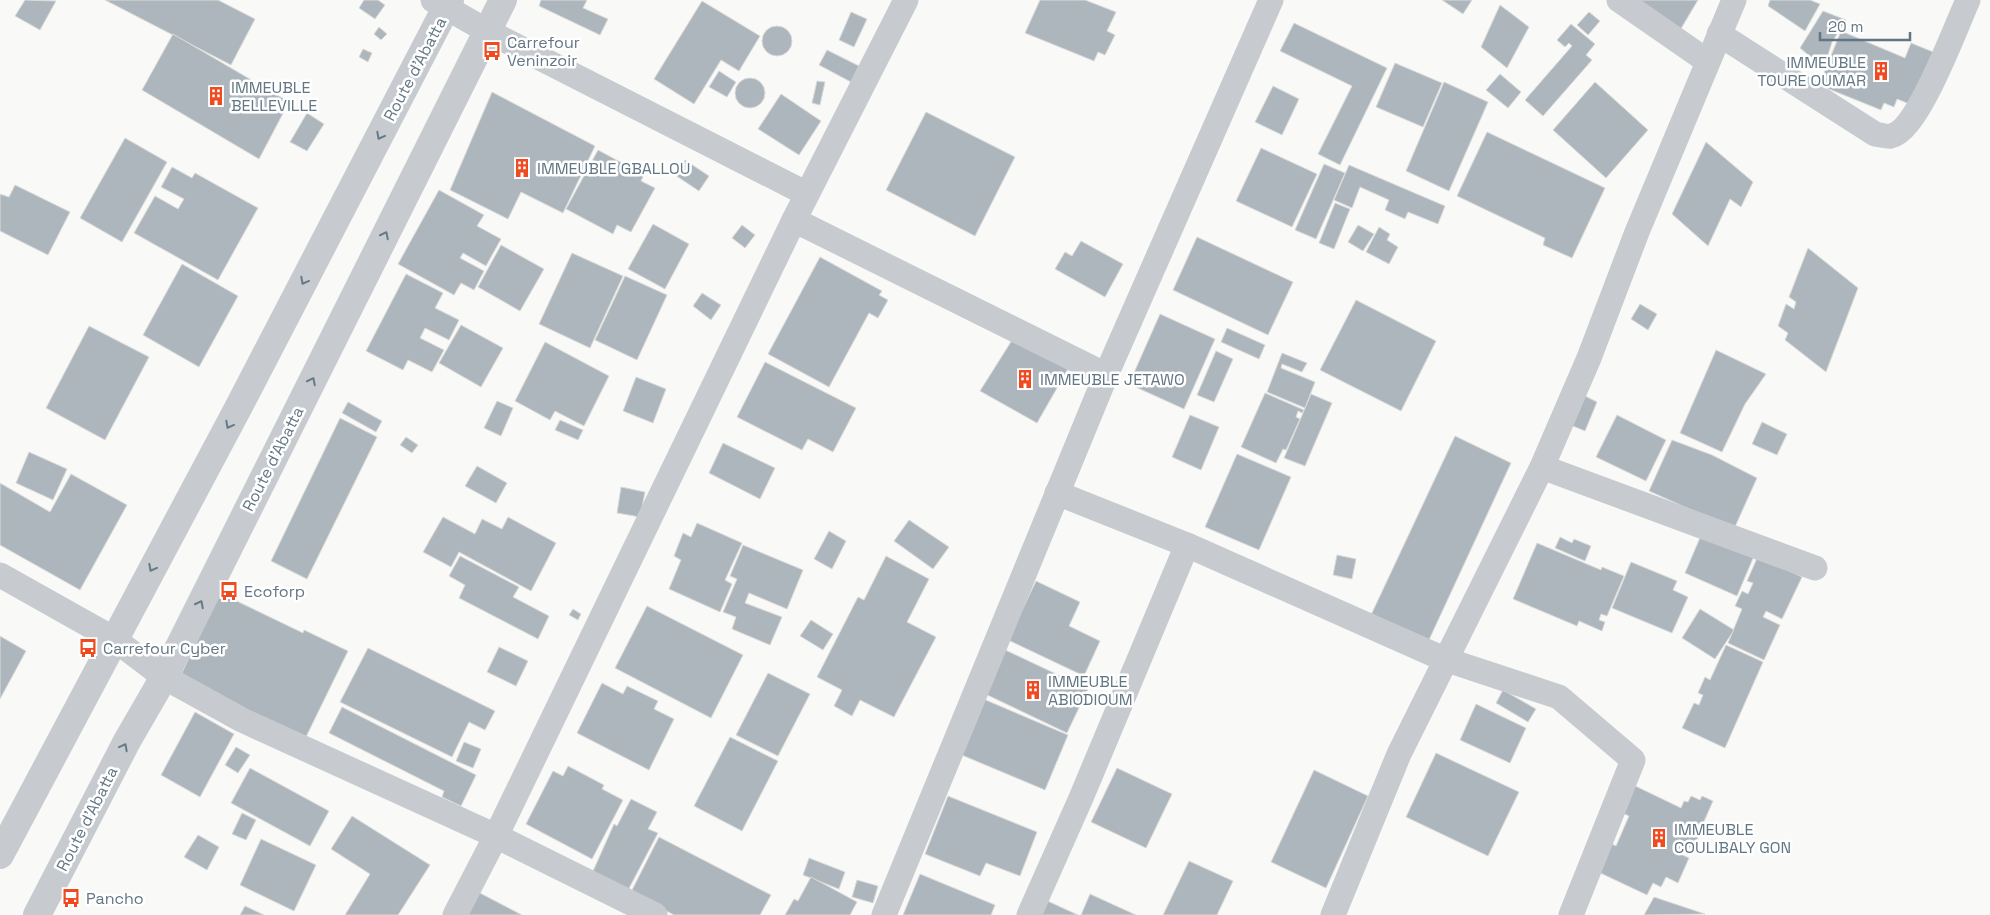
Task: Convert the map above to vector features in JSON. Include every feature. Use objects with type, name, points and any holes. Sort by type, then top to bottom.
[{"type":"street","name":"Route d'Abatta","points":[[37,915],[127,741],[164,676],[503,0]]},
{"type":"street","points":[[455,915],[496,836],[794,220],[906,0]]},
{"type":"street","points":[[884,915],[1106,375],[1271,0]]},
{"type":"street","points":[[1620,0],[1707,61]]},
{"type":"street","points":[[1333,915],[1399,754],[1444,660],[1542,467],[1589,358],[1637,232],[1734,0]]},
{"type":"street","points":[[1719,34],[1875,134],[1891,136],[1904,128],[1923,102],[1968,0]]},
{"type":"street","name":"Route d'Abatta","points":[[0,855],[237,410],[443,3]]},
{"type":"street","points":[[443,3],[487,31],[808,194]]},
{"type":"street","points":[[794,220],[1106,375]]},
{"type":"street","points":[[1542,467],[1815,568]]},
{"type":"street","points":[[1057,493],[1187,545],[1444,660],[1558,697],[1633,760],[1571,915]]},
{"type":"street","points":[[1029,915],[1081,798],[1187,545]]},
{"type":"street","points":[[0,575],[114,639],[164,676],[242,720],[496,836],[655,915]]},
{"type":"building","points":[[25,0],[56,1],[40,30],[15,16]]},
{"type":"building","points":[[105,0],[218,0],[255,19],[231,65]]},
{"type":"building","points":[[364,0],[378,0],[385,5],[375,19],[359,8]]},
{"type":"building","points":[[541,0],[587,0],[583,8],[608,19],[600,35],[539,6]]},
{"type":"building","points":[[1040,0],[1085,0],[1116,12],[1107,31],[1115,35],[1105,55],[1098,52],[1094,61],[1025,33]]},
{"type":"building","points":[[1442,0],[1472,0],[1463,14]]},
{"type":"building","points":[[1633,0],[1698,0],[1676,37]]},
{"type":"building","points":[[1770,0],[1810,0],[1820,4],[1805,31],[1768,6]]},
{"type":"building","points":[[702,1],[760,36],[739,71],[721,60],[694,104],[654,79]]},
{"type":"building","points":[[1500,5],[1529,27],[1507,68],[1481,47]]},
{"type":"building","points":[[1823,11],[1846,20],[1832,42],[1824,68],[1800,48]]},
{"type":"building","points":[[851,12],[867,19],[854,47],[839,40]]},
{"type":"building","points":[[1589,12],[1600,21],[1588,35],[1577,25]]},
{"type":"building","points":[[1294,23],[1387,68],[1340,165],[1318,154],[1352,86],[1280,51]]},
{"type":"building","points":[[1571,24],[1595,44],[1586,55],[1592,60],[1543,116],[1525,100],[1572,46],[1569,43],[1565,47],[1557,40]]},
{"type":"building","points":[[777,26],[788,30],[792,41],[788,52],[777,56],[766,52],[762,41],[766,30]]},
{"type":"building","points":[[379,27],[387,34],[381,40],[374,34]]},
{"type":"building","name":"IMMEUBLE TOURE OUMAR","points":[[1841,31],[1905,58],[1911,43],[1943,56],[1922,109],[1897,99],[1894,107],[1884,103],[1881,110],[1819,85]]},
{"type":"building","name":"IMMEUBLE BELLEVILLE","points":[[173,34],[289,102],[259,159],[142,90]]},
{"type":"building","points":[[363,49],[372,53],[368,62],[359,57]]},
{"type":"building","points":[[827,50],[859,66],[851,82],[819,65]]},
{"type":"building","points":[[1395,63],[1442,83],[1423,127],[1376,107]]},
{"type":"building","points":[[719,71],[736,82],[727,97],[709,87]]},
{"type":"building","points":[[1500,74],[1521,92],[1508,108],[1486,90]]},
{"type":"building","points":[[750,78],[756,79],[764,87],[764,99],[756,107],[750,108],[744,107],[736,99],[735,93],[736,87],[744,79]]},
{"type":"building","points":[[817,81],[825,82],[820,105],[812,103]]},
{"type":"building","points":[[1444,82],[1488,102],[1449,191],[1406,171]]},
{"type":"building","points":[[1595,82],[1648,130],[1606,178],[1553,130]]},
{"type":"building","points":[[1273,86],[1299,99],[1282,135],[1255,122]]},
{"type":"building","name":"IMMEUBLE GBALLOU","points":[[492,92],[595,146],[563,213],[521,192],[508,219],[450,190]]},
{"type":"building","points":[[781,94],[821,121],[799,155],[758,129]]},
{"type":"building","points":[[926,112],[1015,157],[975,236],[886,190]]},
{"type":"building","points":[[307,113],[324,124],[307,151],[290,142]]},
{"type":"building","points":[[1487,132],[1605,188],[1572,258],[1543,245],[1545,238],[1457,196]]},
{"type":"building","points":[[125,138],[167,162],[122,242],[80,218]]},
{"type":"building","points":[[1706,142],[1753,182],[1741,207],[1730,199],[1708,246],[1672,214]]},
{"type":"building","points":[[1261,148],[1317,174],[1292,227],[1236,201]]},
{"type":"building","points":[[598,150],[644,175],[641,181],[655,188],[631,232],[617,225],[613,234],[566,209]]},
{"type":"building","points":[[685,160],[709,176],[699,191],[675,175]]},
{"type":"building","points":[[1324,164],[1345,173],[1316,239],[1295,230]]},
{"type":"building","points":[[1349,165],[1445,206],[1438,224],[1408,212],[1405,219],[1385,210],[1389,200],[1360,187],[1352,208],[1334,200]]},
{"type":"building","points":[[172,167],[192,178],[195,173],[258,208],[218,280],[134,233],[155,196],[178,209],[184,199],[161,187]]},
{"type":"building","points":[[15,185],[70,212],[48,255],[0,231],[0,194],[9,197]]},
{"type":"building","points":[[439,190],[484,215],[477,226],[501,239],[486,266],[463,253],[460,258],[484,271],[474,290],[461,283],[454,295],[398,264]]},
{"type":"building","points":[[1335,203],[1350,209],[1334,249],[1319,243]]},
{"type":"building","points":[[653,224],[689,244],[665,289],[628,269]]},
{"type":"building","points":[[742,225],[755,235],[745,248],[732,238]]},
{"type":"building","points":[[1358,225],[1374,234],[1363,251],[1348,242]]},
{"type":"building","points":[[1379,227],[1390,234],[1387,240],[1398,247],[1389,264],[1366,252]]},
{"type":"building","points":[[1197,237],[1293,282],[1268,335],[1173,290]]},
{"type":"building","points":[[1081,241],[1123,264],[1105,297],[1055,269],[1065,252],[1072,256]]},
{"type":"building","points":[[501,245],[544,269],[520,311],[478,287]]},
{"type":"building","points":[[1808,248],[1858,288],[1826,372],[1785,340],[1788,333],[1778,326],[1786,304],[1794,309],[1796,302],[1789,297]]},
{"type":"building","points":[[572,253],[623,276],[590,348],[539,324]]},
{"type":"building","points":[[820,257],[882,291],[879,295],[888,300],[878,318],[869,313],[829,387],[768,354]]},
{"type":"building","points":[[182,264],[238,296],[199,367],[143,335]]},
{"type":"building","points":[[406,274],[443,293],[435,308],[459,320],[449,340],[425,328],[420,338],[444,350],[432,372],[408,360],[403,370],[366,351]]},
{"type":"building","points":[[625,276],[667,295],[637,360],[595,340]]},
{"type":"building","points":[[702,293],[721,305],[711,320],[693,306]]},
{"type":"building","points":[[1356,300],[1436,341],[1401,411],[1320,370]]},
{"type":"building","points":[[1640,304],[1657,314],[1648,330],[1631,319]]},
{"type":"building","points":[[1160,314],[1215,339],[1184,409],[1129,384]]},
{"type":"building","points":[[461,325],[503,348],[481,387],[439,363]]},
{"type":"building","points":[[89,326],[149,357],[105,440],[46,408]]},
{"type":"building","points":[[1227,328],[1265,345],[1259,359],[1221,342]]},
{"type":"building","name":"IMMEUBLE JETAWO","points":[[1014,337],[1069,367],[1037,423],[980,391]]},
{"type":"building","points":[[545,342],[609,376],[584,426],[555,411],[550,420],[515,401]]},
{"type":"building","points":[[1716,350],[1766,374],[1745,404],[1722,452],[1680,433]]},
{"type":"building","points":[[1216,351],[1233,359],[1214,402],[1197,395]]},
{"type":"building","points":[[1282,353],[1307,363],[1302,372],[1282,364],[1281,368],[1315,382],[1305,408],[1267,392]]},
{"type":"building","points":[[765,362],[856,408],[833,452],[808,439],[802,450],[737,417]]},
{"type":"building","points":[[636,377],[666,389],[653,423],[623,411]]},
{"type":"building","points":[[1265,393],[1304,410],[1302,413],[1298,411],[1296,417],[1300,419],[1286,450],[1283,449],[1276,463],[1241,447]]},
{"type":"building","points":[[1311,394],[1332,403],[1305,466],[1284,458]]},
{"type":"building","points":[[1581,394],[1597,402],[1585,431],[1568,424]]},
{"type":"building","points":[[497,401],[513,408],[501,436],[484,428]]},
{"type":"building","points":[[348,402],[382,421],[376,432],[342,413]]},
{"type":"building","points":[[1190,415],[1219,427],[1201,470],[1172,457]]},
{"type":"building","points":[[1617,415],[1666,440],[1646,481],[1596,457]]},
{"type":"building","points":[[340,418],[377,437],[307,579],[271,561]]},
{"type":"building","points":[[560,420],[583,430],[578,440],[555,430]]},
{"type":"building","points":[[1762,422],[1787,434],[1777,455],[1752,444]]},
{"type":"building","points":[[1455,436],[1511,463],[1428,642],[1371,615]]},
{"type":"building","points":[[406,437],[418,445],[412,453],[400,445]]},
{"type":"building","points":[[1672,440],[1712,455],[1757,478],[1734,529],[1649,491]]},
{"type":"building","points":[[723,443],[775,468],[760,499],[709,473]]},
{"type":"building","points":[[29,452],[67,469],[53,500],[16,483]]},
{"type":"building","points":[[1237,454],[1291,477],[1259,550],[1205,527]]},
{"type":"building","points":[[477,466],[507,483],[496,503],[465,486]]},
{"type":"building","points":[[71,474],[127,505],[80,590],[0,545],[0,483],[50,512]]},
{"type":"building","points":[[621,487],[645,492],[640,517],[617,513]]},
{"type":"building","points":[[443,517],[475,534],[482,519],[502,529],[508,517],[556,543],[531,591],[459,552],[451,567],[423,552]]},
{"type":"building","points":[[909,520],[949,547],[933,569],[894,541]]},
{"type":"building","points":[[697,523],[742,543],[725,580],[732,584],[720,612],[669,589],[681,560],[674,556],[683,533],[691,537]]},
{"type":"building","points":[[829,531],[846,541],[832,569],[814,559]]},
{"type":"building","points":[[1702,533],[1754,556],[1737,596],[1685,573]]},
{"type":"building","points":[[1560,537],[1572,543],[1574,539],[1591,546],[1585,561],[1555,548]]},
{"type":"building","points":[[1537,543],[1601,570],[1602,567],[1624,576],[1607,616],[1601,614],[1599,620],[1605,622],[1602,631],[1579,621],[1577,626],[1513,599]]},
{"type":"building","points":[[743,545],[803,570],[787,609],[749,593],[745,603],[782,617],[770,645],[732,629],[736,617],[723,612],[737,579],[730,576]]},
{"type":"building","points":[[1337,555],[1356,559],[1352,579],[1333,575]]},
{"type":"building","points":[[460,556],[519,587],[513,597],[549,616],[538,639],[459,598],[465,585],[449,576]]},
{"type":"building","points":[[886,556],[929,579],[907,622],[936,637],[894,717],[860,700],[852,716],[834,706],[842,690],[817,677],[858,597],[864,600]]},
{"type":"building","points":[[1758,556],[1802,577],[1782,619],[1766,611],[1763,617],[1780,625],[1764,660],[1728,643],[1742,609],[1735,606],[1742,591],[1748,594],[1753,583],[1747,581]]},
{"type":"building","points":[[1631,562],[1677,581],[1673,590],[1688,597],[1672,633],[1612,608]]},
{"type":"building","points":[[1036,581],[1080,602],[1069,626],[1100,641],[1084,676],[1008,640]]},
{"type":"building","points":[[220,593],[303,633],[304,630],[348,651],[303,743],[178,681]]},
{"type":"building","points":[[647,606],[743,655],[711,718],[615,668]]},
{"type":"building","points":[[573,609],[581,614],[578,620],[569,615]]},
{"type":"building","points":[[1700,609],[1734,630],[1715,659],[1682,638]]},
{"type":"building","points":[[811,620],[833,634],[823,650],[800,636]]},
{"type":"building","points":[[0,636],[26,651],[0,699]]},
{"type":"building","points":[[1726,645],[1763,662],[1725,748],[1682,728],[1694,703],[1699,705],[1703,695],[1698,693],[1705,677],[1710,680]]},
{"type":"building","points":[[499,647],[528,661],[516,686],[487,672]]},
{"type":"building","name":"IMMEUBLE ABIODIOUM","points":[[999,647],[1088,689],[1067,733],[979,691]]},
{"type":"building","points":[[368,648],[495,711],[485,730],[469,722],[452,757],[340,702]]},
{"type":"building","points":[[768,673],[810,694],[778,756],[736,735]]},
{"type":"building","points":[[602,683],[623,694],[627,686],[658,701],[654,709],[674,719],[649,770],[577,733]]},
{"type":"building","points":[[1503,690],[1536,709],[1528,722],[1496,703]]},
{"type":"building","points":[[981,698],[1068,735],[1045,790],[957,753]]},
{"type":"building","points":[[1476,704],[1526,728],[1510,763],[1460,740]]},
{"type":"building","points":[[342,707],[476,775],[461,806],[442,797],[444,791],[329,733]]},
{"type":"building","points":[[195,712],[234,734],[200,797],[161,775]]},
{"type":"building","points":[[730,737],[778,761],[742,831],[694,806]]},
{"type":"building","points":[[464,742],[481,749],[473,768],[456,761]]},
{"type":"building","points":[[236,747],[250,755],[238,773],[225,765]]},
{"type":"building","points":[[1436,753],[1519,792],[1488,856],[1406,817]]},
{"type":"building","points":[[568,766],[604,785],[602,789],[623,800],[592,859],[526,824],[553,771],[563,776]]},
{"type":"building","points":[[250,768],[329,811],[310,846],[231,803]]},
{"type":"building","points":[[1117,768],[1172,794],[1146,848],[1091,822]]},
{"type":"building","points":[[1314,770],[1368,796],[1326,888],[1271,862]]},
{"type":"building","name":"IMMEUBLE COULIBALY GON","points":[[1627,782],[1681,808],[1684,801],[1688,802],[1691,796],[1700,800],[1702,796],[1713,801],[1702,826],[1694,822],[1690,831],[1699,835],[1693,849],[1682,845],[1678,853],[1689,858],[1678,883],[1666,877],[1661,887],[1653,883],[1647,895],[1594,870],[1606,841],[1616,846],[1629,816],[1615,810]]},
{"type":"building","points":[[948,796],[1037,832],[1020,876],[986,863],[980,876],[925,854]]},
{"type":"building","points":[[631,799],[657,812],[648,829],[658,833],[625,896],[590,878],[614,824],[617,826]]},
{"type":"building","points":[[242,813],[256,820],[246,840],[232,834]]},
{"type":"building","points":[[352,816],[430,865],[398,915],[345,915],[370,874],[331,849]]},
{"type":"building","points":[[198,835],[219,847],[207,870],[184,857]]},
{"type":"building","points":[[659,837],[771,895],[760,915],[674,915],[631,892]]},
{"type":"building","points":[[261,839],[316,865],[294,911],[240,885]]},
{"type":"building","points":[[809,858],[845,872],[839,889],[803,875]]},
{"type":"building","points":[[1189,861],[1233,881],[1217,915],[1163,915]]},
{"type":"building","points":[[920,874],[995,905],[991,915],[903,915]]},
{"type":"building","points":[[811,877],[857,902],[850,915],[785,915],[794,899],[798,901]]},
{"type":"building","points":[[857,880],[878,886],[873,903],[852,897]]},
{"type":"building","points":[[476,891],[522,915],[463,915]]},
{"type":"building","points":[[1090,894],[1136,915],[1081,915]]},
{"type":"building","points":[[1654,897],[1705,914],[1644,915]]},
{"type":"building","points":[[1041,898],[1078,915],[1033,915]]},
{"type":"building","points":[[245,906],[264,915],[240,915]]},
{"type":"place","name":"Carrefour Veninzoir","points":[[492,51]]},
{"type":"place","name":"IMMEUBLE TOURE OUMAR","points":[[1881,71]]},
{"type":"place","name":"IMMEUBLE BELLEVILLE","points":[[216,96]]},
{"type":"place","name":"IMMEUBLE GBALLOU","points":[[522,168]]},
{"type":"place","name":"IMMEUBLE JETAWO","points":[[1025,379]]},
{"type":"place","name":"Ecoforp","points":[[229,591]]},
{"type":"place","name":"Carrefour Cyber","points":[[88,648]]},
{"type":"place","name":"IMMEUBLE ABIODIOUM","points":[[1033,690]]},
{"type":"place","name":"IMMEUBLE COULIBALY GON","points":[[1659,838]]},
{"type":"place","name":"Pancho","points":[[71,898]]}]
